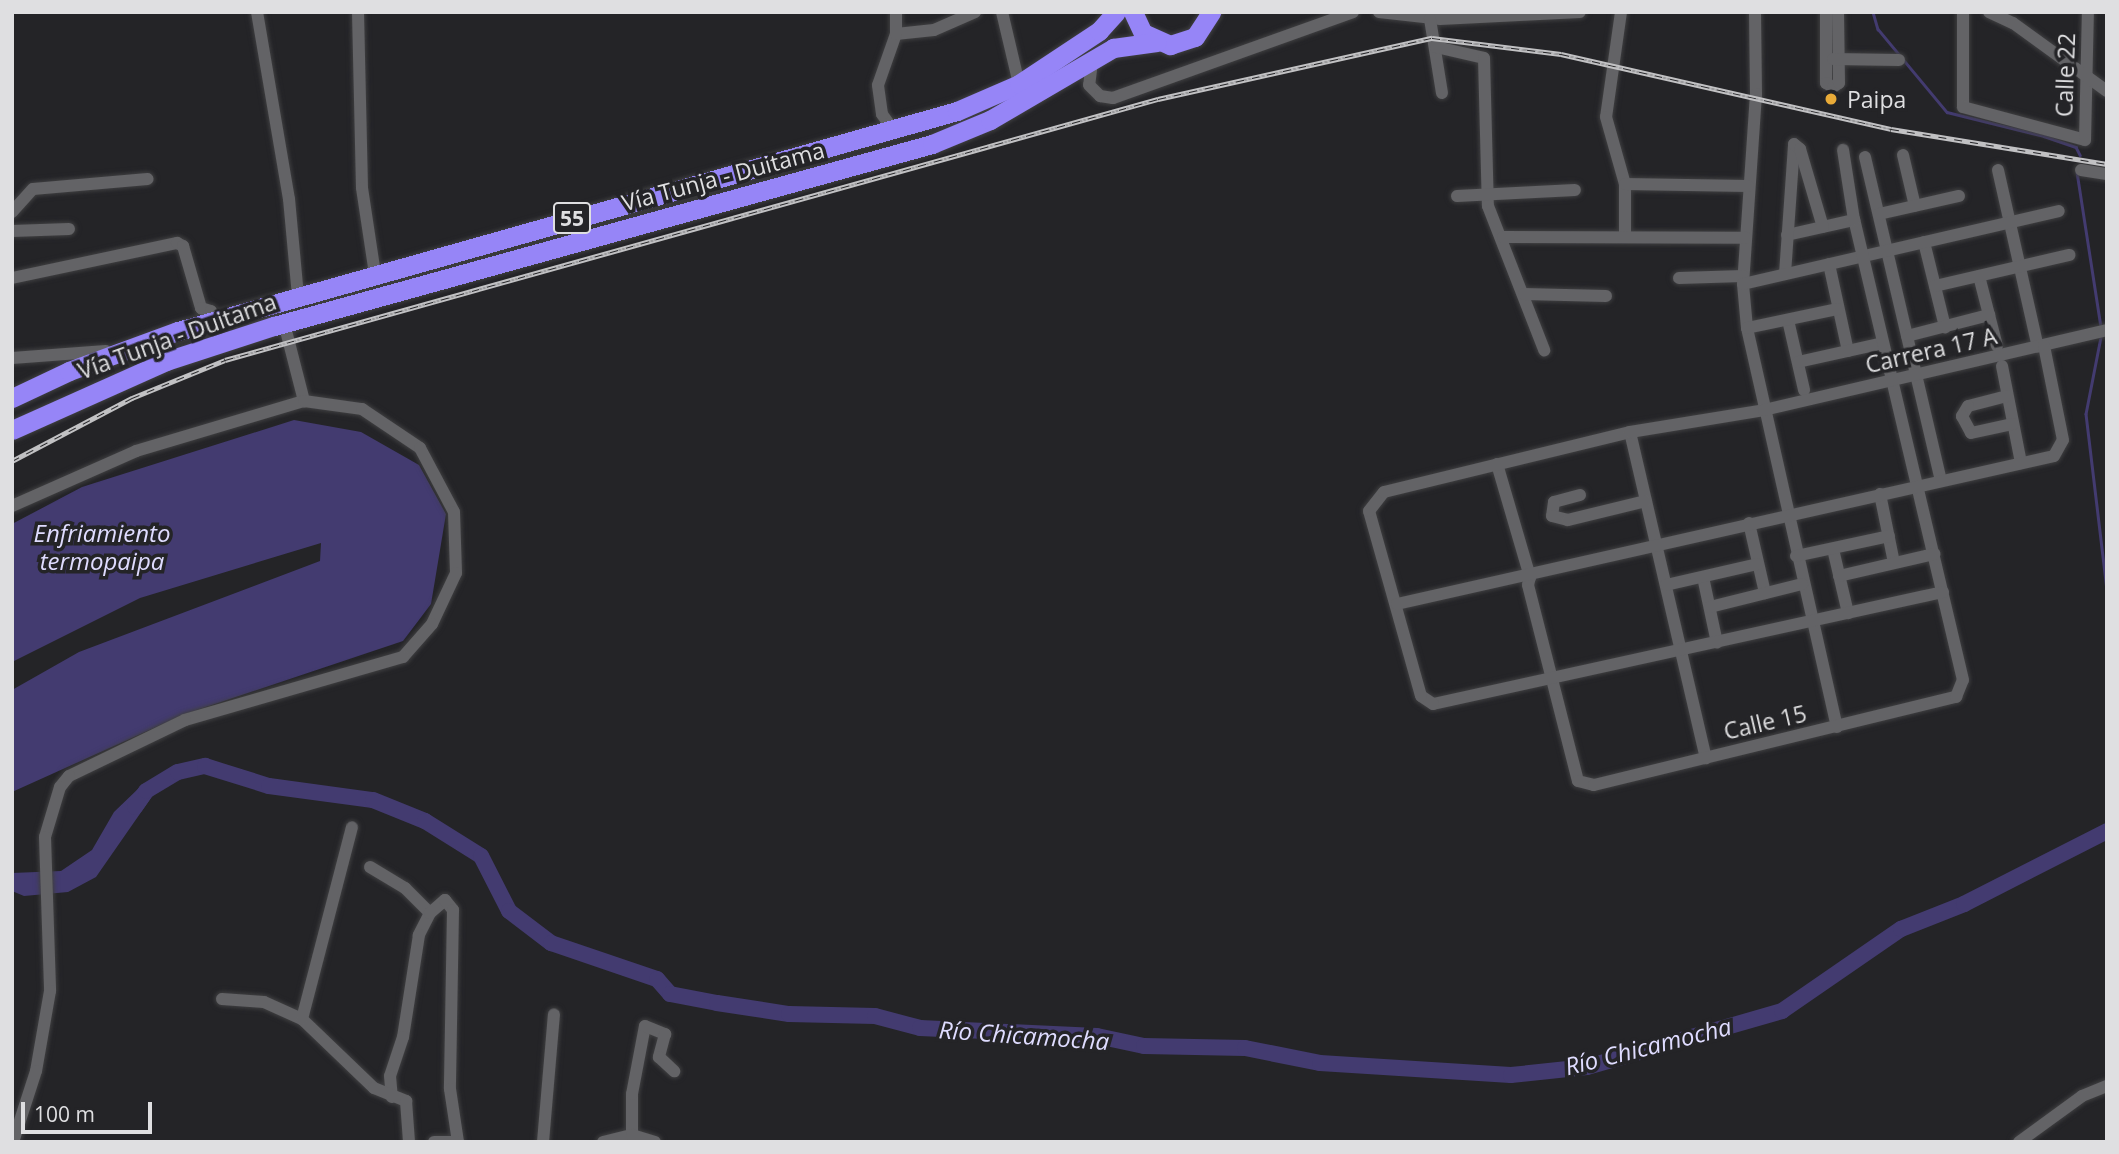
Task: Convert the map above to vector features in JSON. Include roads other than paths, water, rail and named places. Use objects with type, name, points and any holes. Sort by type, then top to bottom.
[{"type":"highway","name":"Vía Tunja - Duitama","points":[[12,398],[119,350],[215,320],[957,111],[1019,84],[1099,31],[1116,12]]},
{"type":"highway","points":[[1133,12],[1143,33],[1157,42]]},
{"type":"highway","name":"55","points":[[1157,42],[1183,43],[1211,14]]},
{"type":"highway","name":"Vía Tunja - Duitama","points":[[12,430],[166,361],[284,323],[932,144],[990,120],[1126,44],[1157,42]]},
{"type":"street","points":[[257,12],[289,199],[298,296]]},
{"type":"street","points":[[358,12],[362,188],[375,274]]},
{"type":"street","points":[[892,128],[882,114],[878,85],[896,34],[896,12]]},
{"type":"street","points":[[896,34],[908,37],[959,15],[975,12]]},
{"type":"street","points":[[1002,12],[1019,84]]},
{"type":"street","points":[[1092,62],[1089,85],[1100,96],[1112,98],[1353,12]]},
{"type":"street","points":[[1379,12],[1430,19],[1461,15],[1580,12]]},
{"type":"street","points":[[1621,12],[1606,117],[1625,184],[1625,235]]},
{"type":"street","points":[[1755,12],[1756,94],[1743,280],[1747,328],[1801,584],[1837,727]]},
{"type":"street","points":[[1826,12],[1833,59]]},
{"type":"street","points":[[1833,59],[1838,12]]},
{"type":"street","name":"Calle 22","points":[[1963,12],[1963,107],[2085,140],[2088,12]]},
{"type":"street","points":[[1989,12],[2013,23],[2107,91]]},
{"type":"street","points":[[1430,19],[1442,93]]},
{"type":"street","points":[[1436,47],[1484,58],[1487,193],[1544,351]]},
{"type":"street","points":[[1833,59],[1899,60]]},
{"type":"street","points":[[1786,274],[1794,144],[1800,149],[1823,227]]},
{"type":"street","points":[[1843,150],[1854,220],[1884,343],[1892,381],[1917,485],[1934,554],[1943,592],[1552,679],[1425,701],[1397,604],[1530,577],[1749,523],[1917,485],[2054,456],[2063,445],[1998,170]]},
{"type":"street","points":[[1903,155],[1915,206]]},
{"type":"street","points":[[1865,157],[1941,480]]},
{"type":"street","points":[[2081,170],[2107,174]]},
{"type":"street","points":[[12,212],[33,189],[148,179]]},
{"type":"street","points":[[1625,184],[1748,186]]},
{"type":"street","points":[[1457,197],[1487,193],[1575,190]]},
{"type":"street","points":[[1879,214],[1959,196]]},
{"type":"street","points":[[1679,278],[1743,280],[1786,274],[2059,211]]},
{"type":"street","points":[[1787,235],[1854,220]]},
{"type":"street","points":[[12,231],[69,229]]},
{"type":"street","points":[[1503,237],[1625,235],[1746,238]]},
{"type":"street","points":[[1924,242],[1945,327]]},
{"type":"street","points":[[12,278],[177,243],[201,308],[212,311],[215,320]]},
{"type":"street","points":[[1935,286],[2069,255]]},
{"type":"street","points":[[1829,264],[1848,351]]},
{"type":"street","points":[[1979,276],[1997,345]]},
{"type":"street","points":[[1524,294],[1606,296]]},
{"type":"street","points":[[1747,328],[1839,309]]},
{"type":"street","points":[[1907,336],[1989,315]]},
{"type":"street","points":[[1788,320],[1804,390]]},
{"type":"street","points":[[284,323],[304,401]]},
{"type":"street","name":"Carrera 17 A","points":[[1397,604],[1369,511],[1374,498],[1497,464],[1630,432],[1764,410],[2100,332]]},
{"type":"street","points":[[1798,362],[1884,343]]},
{"type":"street","points":[[12,358],[119,350]]},
{"type":"street","points":[[2002,366],[2021,463]]},
{"type":"street","points":[[2007,396],[1968,406],[1962,416],[1971,433],[2013,424]]},
{"type":"street","points":[[12,506],[136,452],[304,401],[362,410],[420,447],[454,512],[456,573],[432,624],[403,657],[185,720],[69,776],[50,808],[44,871],[48,901],[50,991],[36,1071],[13,1142]]},
{"type":"street","points":[[1630,432],[1706,758]]},
{"type":"street","points":[[1497,464],[1530,577],[1552,679]]},
{"type":"street","points":[[1880,494],[1894,563]]},
{"type":"street","points":[[1580,495],[1554,502],[1552,516],[1568,520],[1646,500]]},
{"type":"street","points":[[1749,523],[1765,593]]},
{"type":"street","points":[[1796,556],[1889,537]]},
{"type":"street","points":[[1833,548],[1848,614]]},
{"type":"street","points":[[1839,576],[1934,554]]},
{"type":"street","points":[[1666,585],[1758,564]]},
{"type":"street","points":[[1703,577],[1717,643]]},
{"type":"street","points":[[1710,607],[1801,584]]},
{"type":"street","name":"Calle 15","points":[[1552,679],[1578,782],[1594,785],[1837,727],[1960,694],[1963,680],[1943,592]]},
{"type":"street","points":[[302,1019],[352,827]]},
{"type":"street","points":[[370,867],[405,888],[430,913]]},
{"type":"street","points":[[392,1097],[390,1076],[408,1010],[419,935],[430,913],[445,900],[453,910],[450,1089],[458,1142],[434,1142]]},
{"type":"street","points":[[222,999],[264,1002],[302,1019],[374,1088],[408,1104],[409,1142]]},
{"type":"street","points":[[542,1142],[554,1014]]},
{"type":"street","points":[[632,1135],[644,1027],[665,1034],[659,1055],[674,1071]]},
{"type":"street","points":[[2019,1142],[2081,1096],[2107,1087]]},
{"type":"street","points":[[603,1142],[632,1135],[655,1142]]},
{"type":"water","name":"Enfriamiento termopaipa","points":[[294,420],[361,432],[419,465],[446,514],[431,604],[403,641],[185,714],[12,792],[12,690],[79,652],[320,561],[321,543],[140,598],[12,662],[12,524],[82,487]]},
{"type":"water","points":[[140,787],[153,795],[96,877],[68,892],[24,896],[12,891],[12,873],[61,871],[92,850],[114,812]]},
{"type":"waterway","points":[[1873,12],[1878,29],[1947,112],[2044,136],[2076,147],[2080,155]]},
{"type":"waterway","points":[[2077,172],[2101,327]]},
{"type":"waterway","points":[[2101,337],[2086,414],[2107,590]]},
{"type":"waterway","name":"Río Chicamocha","points":[[135,807],[146,791],[178,772],[205,766],[269,786],[373,800],[425,821],[481,856],[509,911],[551,943],[657,979],[670,994],[789,1014],[875,1016],[920,1028],[1097,1036],[1144,1046],[1245,1048],[1320,1063],[1511,1075],[1587,1067],[1782,1011],[1901,929],[1964,904],[2107,831]]},
{"type":"railway","points":[[12,461],[132,398],[225,360],[1158,99],[1432,38],[1561,54],[1891,129],[2107,164]]},
{"type":"place","name":"Paipa","points":[[1831,99]]}]
